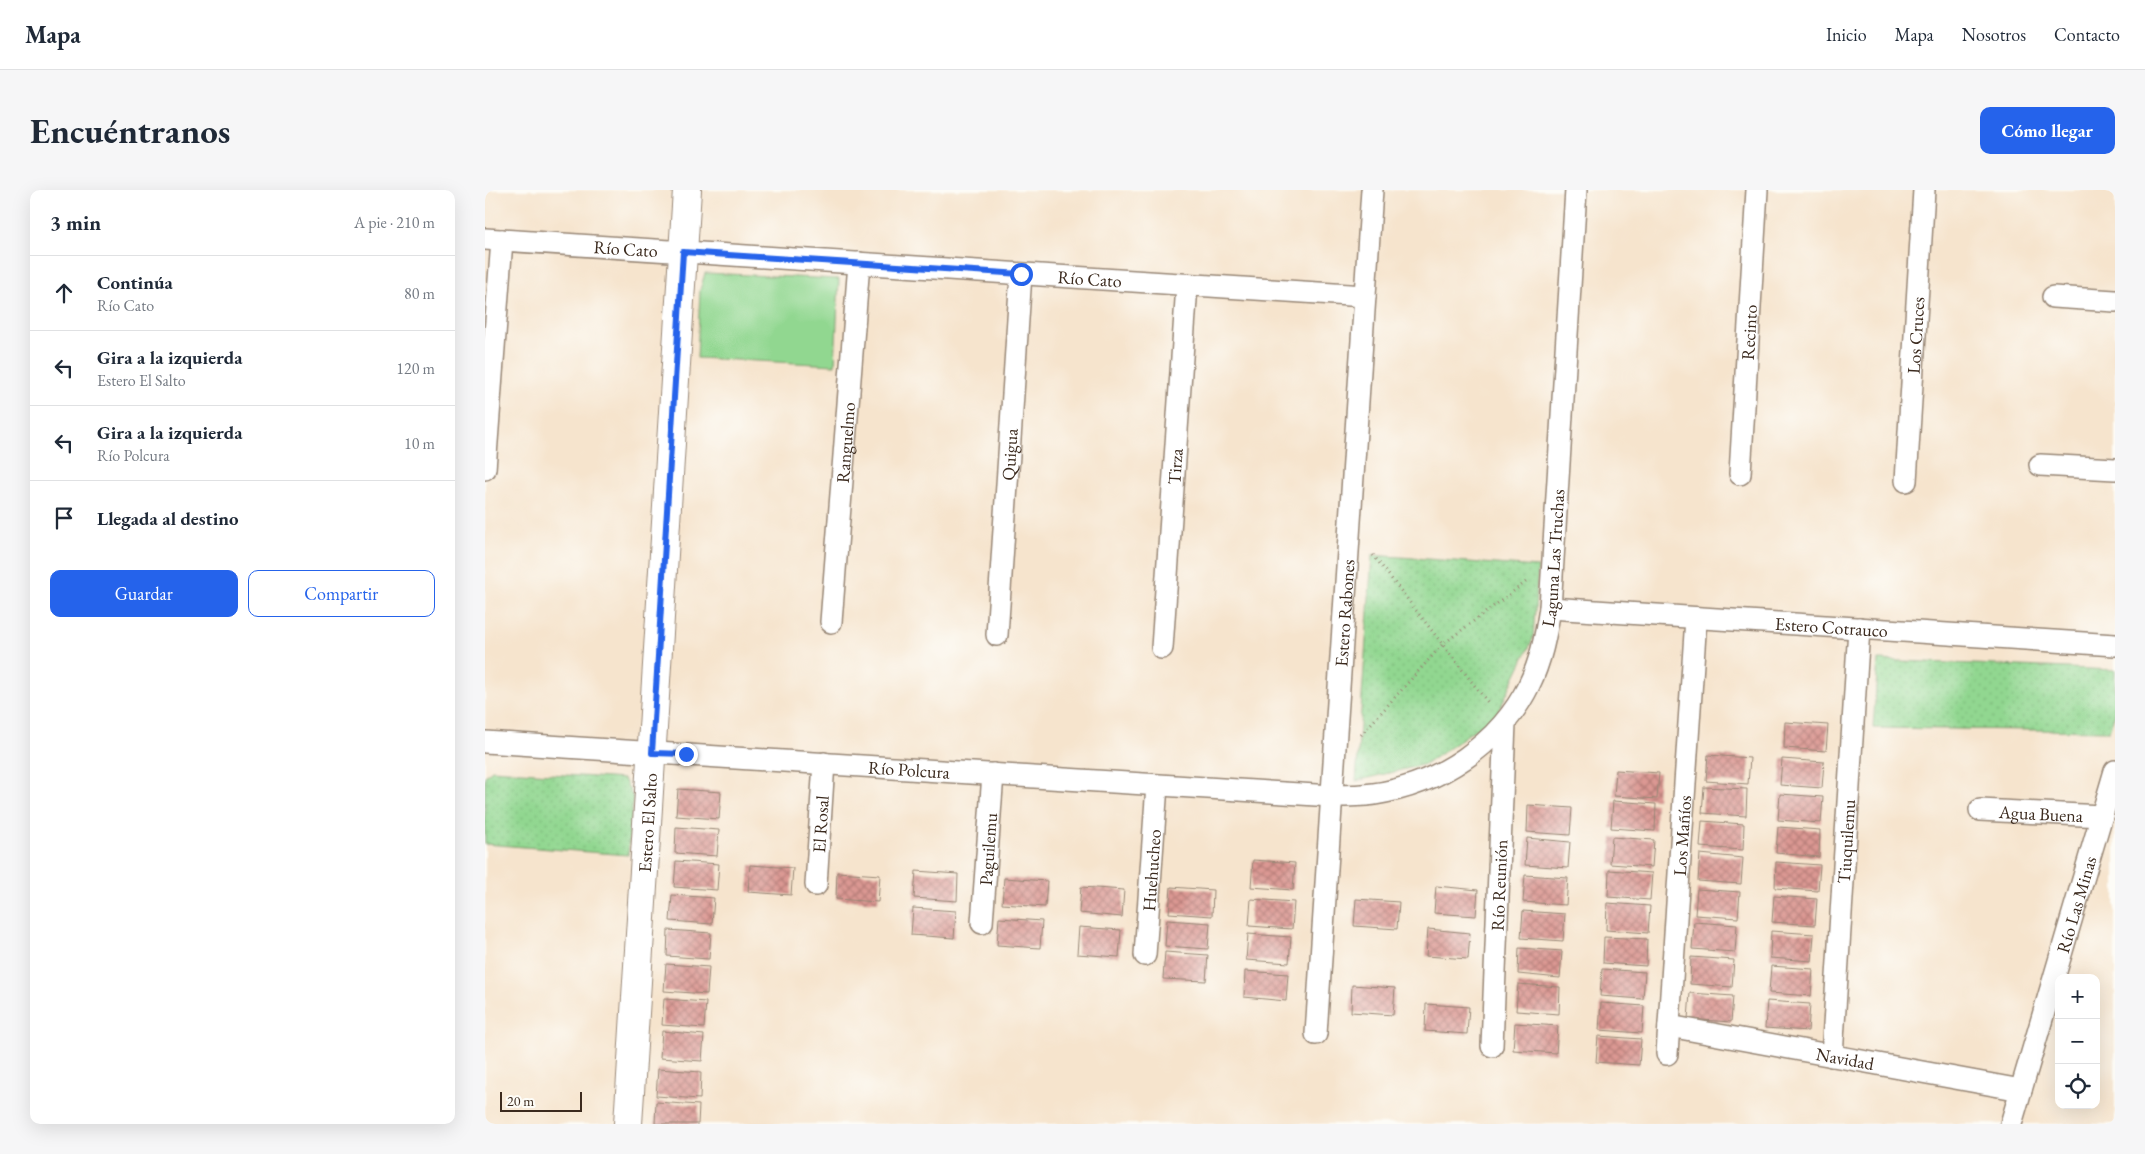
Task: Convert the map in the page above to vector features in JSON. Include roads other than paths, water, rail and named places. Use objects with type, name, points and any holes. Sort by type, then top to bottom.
[{"type":"street","name":"Estero El Salto","points":[[628,1124],[687,190]]},
{"type":"street","name":"Estero Rabones","points":[[1317,1034],[1372,190]]},
{"type":"street","name":"Laguna Las Truchas","points":[[1332,796],[1373,794],[1420,782],[1469,756],[1488,741],[1505,723],[1529,685],[1538,664],[1546,636],[1550,608],[1576,190]]},
{"type":"street","name":"Recinto","points":[[1739,474],[1757,190]]},
{"type":"street","name":"Los Cruces","points":[[1906,481],[1924,190]]},
{"type":"street","name":"Río Cato","points":[[494,239],[1365,296]]},
{"type":"street","points":[[485,468],[494,239]]},
{"type":"street","name":"Ranguelmo","points":[[831,622],[859,263]]},
{"type":"street","name":"Quigua","points":[[997,635],[1021,274]]},
{"type":"street","name":"Tirza","points":[[1162,648],[1187,285]]},
{"type":"street","points":[[2053,297],[2115,300]]},
{"type":"street","points":[[2040,465],[2115,469]]},
{"type":"street","name":"Estero Cotrauco","points":[[1550,608],[2115,645]]},
{"type":"street","name":"Los Mañíos","points":[[1667,1054],[1696,618]]},
{"type":"street","name":"Tiuquilemu","points":[[1832,1056],[1859,628]]},
{"type":"street","name":"Río Reunión","points":[[1492,1046],[1505,723]]},
{"type":"street","name":"Río Polcura","points":[[485,742],[1332,796]]},
{"type":"street","name":"El Rosal","points":[[816,885],[824,763]]},
{"type":"street","name":"Río Las Minas","points":[[2011,1124],[2115,771]]},
{"type":"street","name":"Paguilemu","points":[[982,923],[993,774]]},
{"type":"street","name":"Huehucheo","points":[[1145,955],[1157,785]]},
{"type":"street","name":"Agua Buena","points":[[1980,810],[2101,816]]},
{"type":"street","name":"Navidad","points":[[1669,1026],[2021,1090]]}]
